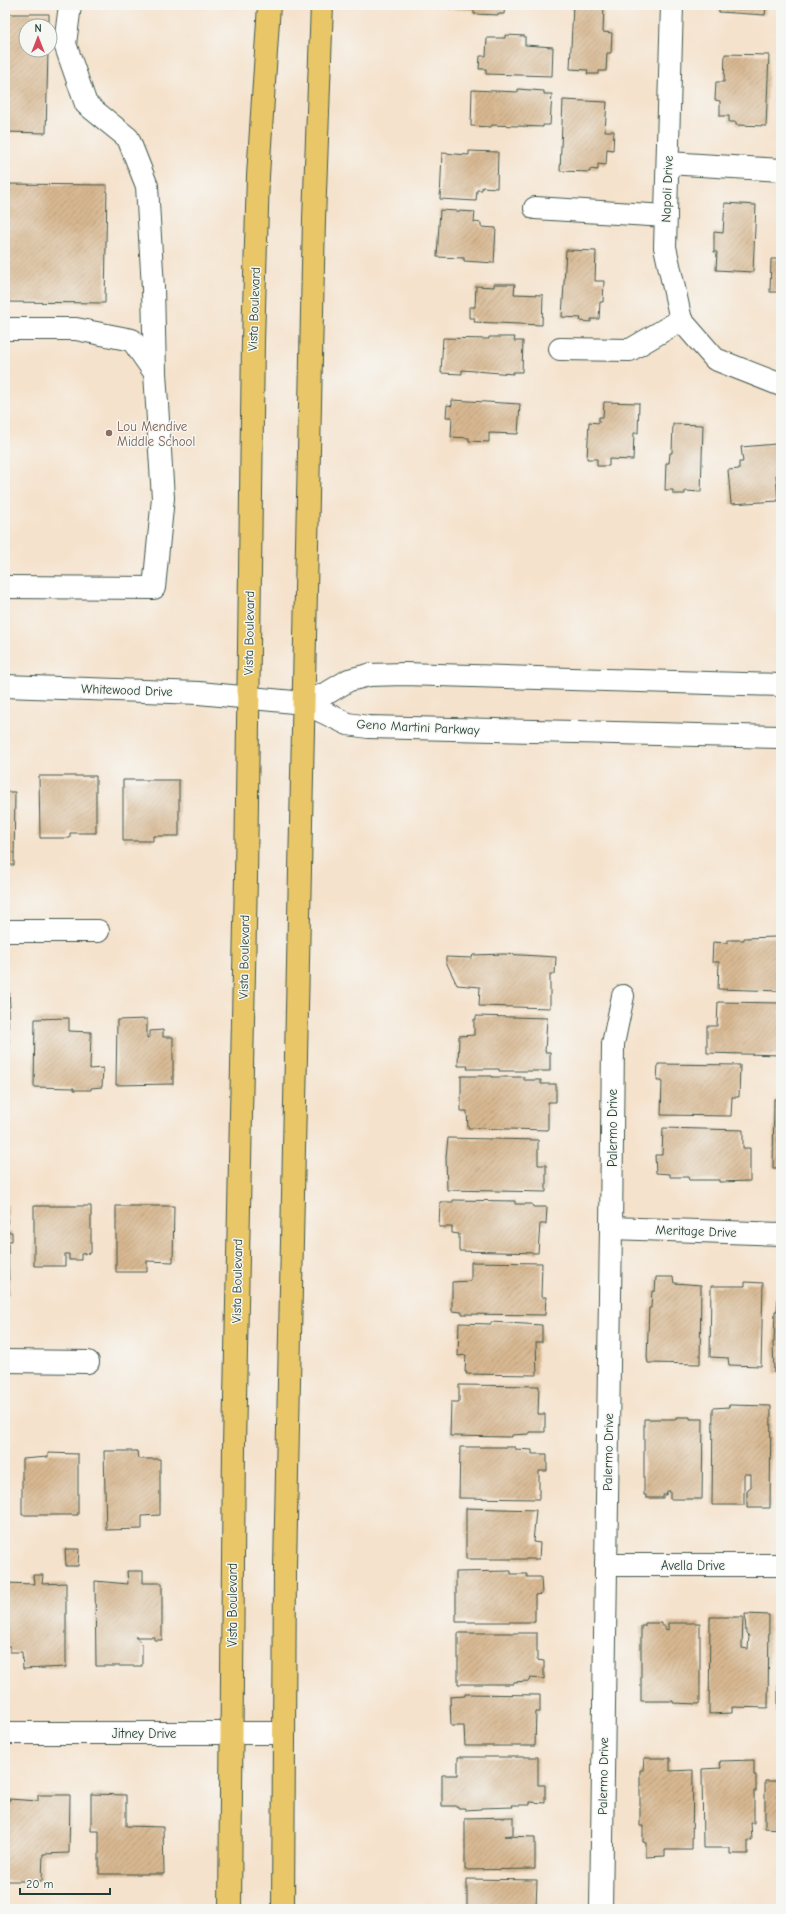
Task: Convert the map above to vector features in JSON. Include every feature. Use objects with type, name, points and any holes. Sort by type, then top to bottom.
[{"type":"main road","name":"Vista Boulevard","points":[[230,1909],[234,1446],[246,885],[254,325],[258,176],[269,5]]},
{"type":"main road","points":[[283,1909],[285,1567],[314,219],[322,5]]},
{"type":"street","points":[[5,587],[154,588],[164,498],[155,373],[153,288],[147,186],[128,138],[86,104],[65,44],[70,5]]},
{"type":"street","name":"Napoli Drive","points":[[672,5],[665,247],[681,320],[715,359],[781,385]]},
{"type":"street","points":[[668,163],[781,170]]},
{"type":"street","points":[[535,208],[666,216]]},
{"type":"street","points":[[560,349],[630,350],[681,320]]},
{"type":"street","points":[[5,328],[76,328],[132,340],[155,373]]},
{"type":"street","points":[[304,703],[329,692],[349,680],[369,675],[404,674],[781,685]]},
{"type":"street","name":"Whitewood Drive","points":[[5,686],[199,693],[248,699],[304,703]]},
{"type":"street","name":"Geno Martini Parkway","points":[[304,703],[348,724],[368,727],[781,737]]},
{"type":"street","points":[[5,931],[98,931]]},
{"type":"street","name":"Palermo Drive","points":[[601,1909],[611,1228],[612,1044],[623,996]]},
{"type":"street","name":"Meritage Drive","points":[[611,1228],[781,1234]]},
{"type":"street","points":[[5,1362],[88,1362]]},
{"type":"street","name":"Avella Drive","points":[[606,1565],[781,1565]]},
{"type":"street","name":"Jitney Drive","points":[[5,1733],[284,1733]]},
{"type":"building","points":[[449,5],[505,5],[504,14],[499,15],[474,14],[474,10],[449,9]]},
{"type":"building","points":[[573,5],[604,5],[603,32],[612,33],[611,53],[607,53],[606,71],[599,71],[599,74],[587,74],[588,70],[570,69]]},
{"type":"building","points":[[719,5],[766,5],[765,15],[719,12]]},
{"type":"building","points":[[5,14],[49,14],[49,18],[18,18],[18,58],[48,58],[46,133],[5,132]]},
{"type":"building","points":[[505,35],[525,36],[525,45],[553,47],[552,76],[486,74],[486,69],[479,69],[480,56],[486,56],[487,38],[505,38]]},
{"type":"building","points":[[725,54],[769,55],[766,126],[736,125],[736,122],[729,122],[729,116],[720,116],[720,101],[715,100],[716,82],[724,82]]},
{"type":"building","points":[[518,89],[544,91],[544,94],[552,94],[550,125],[543,125],[543,127],[492,125],[491,127],[471,126],[472,90],[518,92]]},
{"type":"building","points":[[563,100],[607,102],[605,131],[614,131],[613,150],[607,149],[606,165],[598,164],[598,170],[590,169],[590,172],[560,171]]},
{"type":"building","points":[[469,151],[498,152],[497,188],[482,187],[482,190],[477,190],[476,201],[440,199],[442,153],[469,155]]},
{"type":"building","points":[[5,184],[107,185],[105,303],[5,302]]},
{"type":"building","points":[[725,203],[756,205],[753,272],[716,270],[717,252],[714,252],[714,232],[723,233]]},
{"type":"building","points":[[440,210],[475,212],[474,222],[481,223],[481,227],[496,228],[494,263],[464,261],[464,258],[437,257]]},
{"type":"building","points":[[566,250],[596,251],[595,281],[604,281],[603,302],[600,302],[599,319],[591,319],[591,322],[580,321],[581,318],[562,317]]},
{"type":"building","points":[[771,259],[781,259],[781,292],[770,292]]},
{"type":"building","points":[[494,284],[515,284],[514,294],[543,295],[542,325],[474,322],[475,318],[469,318],[469,307],[475,307],[476,286],[494,287]]},
{"type":"building","points":[[489,337],[515,337],[514,341],[523,341],[522,372],[513,372],[513,374],[462,370],[462,374],[441,373],[443,338],[489,339]]},
{"type":"building","points":[[452,400],[520,404],[518,434],[489,433],[489,442],[469,441],[469,438],[451,437],[452,417],[446,417],[447,405],[452,406]]},
{"type":"building","points":[[604,402],[639,403],[638,433],[634,433],[633,460],[609,459],[609,466],[597,466],[597,459],[587,459],[589,422],[599,423],[599,417],[603,417]]},
{"type":"building","points":[[673,424],[703,425],[701,492],[685,491],[685,494],[673,494],[673,490],[665,490],[666,463],[669,463],[670,453],[672,453]]},
{"type":"building","points":[[776,444],[779,475],[776,475],[778,501],[731,504],[728,470],[739,469],[739,462],[743,462],[741,447]]},
{"type":"building","points":[[39,776],[96,776],[96,833],[70,833],[70,838],[40,838]]},
{"type":"building","points":[[123,780],[179,780],[179,836],[153,836],[153,841],[123,841]]},
{"type":"building","points":[[5,792],[15,792],[14,865],[5,865]]},
{"type":"building","points":[[781,938],[781,991],[718,989],[719,962],[712,962],[713,942],[727,943],[727,940]]},
{"type":"building","points":[[504,954],[556,957],[555,974],[550,974],[550,1008],[479,1006],[480,987],[457,985],[446,962],[446,957],[472,958],[473,955]]},
{"type":"building","points":[[5,992],[9,992],[9,1051],[5,1051]]},
{"type":"building","points":[[718,1002],[781,1003],[781,1055],[707,1053],[707,1026],[717,1026]]},
{"type":"building","points":[[476,1016],[547,1018],[545,1052],[550,1052],[550,1071],[499,1071],[499,1069],[467,1069],[468,1066],[458,1066],[459,1036],[474,1035],[474,1019],[476,1020]]},
{"type":"building","points":[[69,1018],[69,1031],[91,1032],[90,1069],[103,1068],[102,1087],[91,1088],[91,1090],[74,1090],[74,1088],[34,1087],[35,1019]]},
{"type":"building","points":[[147,1019],[147,1038],[150,1037],[150,1031],[163,1030],[163,1037],[173,1037],[173,1084],[116,1085],[117,1020]]},
{"type":"building","points":[[658,1064],[740,1065],[739,1097],[732,1097],[731,1116],[661,1115],[662,1081],[657,1081]]},
{"type":"building","points":[[461,1076],[524,1077],[524,1080],[541,1080],[541,1084],[556,1084],[556,1102],[548,1102],[548,1130],[468,1128],[467,1111],[461,1111]]},
{"type":"building","points":[[774,1099],[781,1099],[781,1168],[773,1168]]},
{"type":"building","points":[[663,1128],[743,1130],[743,1148],[750,1148],[750,1181],[719,1182],[719,1180],[689,1180],[688,1177],[670,1177],[670,1174],[656,1173],[655,1155],[662,1155]]},
{"type":"building","points":[[448,1138],[538,1140],[538,1165],[546,1165],[546,1192],[447,1190],[446,1157]]},
{"type":"building","points":[[453,1200],[515,1201],[515,1204],[532,1204],[533,1207],[547,1207],[546,1224],[540,1224],[538,1253],[459,1251],[459,1234],[452,1233],[452,1227],[439,1227],[440,1202],[453,1202]]},
{"type":"building","points":[[5,1205],[8,1205],[7,1232],[12,1232],[12,1241],[8,1241],[9,1295],[5,1295]]},
{"type":"building","points":[[34,1206],[91,1206],[91,1253],[81,1254],[81,1260],[69,1260],[69,1254],[65,1254],[65,1266],[34,1266]]},
{"type":"building","points":[[116,1206],[174,1206],[173,1262],[147,1261],[147,1272],[116,1272]]},
{"type":"building","points":[[471,1262],[542,1263],[541,1297],[546,1297],[545,1315],[462,1314],[462,1312],[452,1311],[452,1282],[471,1281]]},
{"type":"building","points":[[656,1277],[673,1277],[674,1283],[701,1285],[700,1364],[648,1363],[649,1308],[651,1308],[652,1291],[655,1291]]},
{"type":"building","points":[[745,1282],[763,1283],[761,1366],[729,1365],[728,1358],[710,1357],[711,1286],[745,1286]]},
{"type":"building","points":[[781,1293],[781,1373],[774,1373],[773,1342],[775,1311],[777,1311],[778,1294]]},
{"type":"building","points":[[491,1322],[542,1325],[542,1342],[536,1342],[537,1375],[466,1374],[466,1355],[458,1356],[459,1323],[491,1324]]},
{"type":"building","points":[[459,1385],[539,1386],[538,1414],[545,1414],[545,1432],[529,1432],[529,1434],[512,1435],[512,1437],[450,1436],[451,1402],[459,1402]]},
{"type":"building","points":[[729,1405],[771,1406],[770,1508],[747,1508],[747,1490],[751,1487],[751,1474],[744,1474],[744,1505],[712,1505],[713,1408],[729,1407]]},
{"type":"building","points":[[676,1417],[703,1419],[702,1499],[670,1499],[670,1491],[667,1491],[666,1495],[663,1495],[663,1498],[646,1498],[646,1495],[644,1495],[644,1419],[676,1419]]},
{"type":"building","points":[[460,1447],[515,1447],[515,1449],[532,1450],[532,1454],[547,1454],[547,1471],[539,1471],[539,1499],[459,1498]]},
{"type":"building","points":[[104,1451],[137,1451],[138,1459],[160,1459],[160,1515],[142,1516],[142,1529],[106,1530]]},
{"type":"building","points":[[48,1453],[78,1454],[78,1515],[22,1515],[22,1459],[48,1457]]},
{"type":"building","points":[[466,1508],[536,1510],[533,1542],[540,1543],[539,1559],[466,1559]]},
{"type":"building","points":[[65,1549],[79,1549],[78,1566],[66,1566]]},
{"type":"building","points":[[127,1571],[143,1571],[143,1583],[162,1583],[162,1640],[154,1640],[154,1637],[135,1637],[142,1643],[142,1666],[96,1666],[95,1581],[128,1584]]},
{"type":"building","points":[[511,1571],[511,1574],[527,1574],[527,1577],[541,1577],[542,1594],[535,1595],[535,1622],[456,1622],[456,1572]]},
{"type":"building","points":[[33,1575],[43,1575],[42,1584],[66,1583],[66,1667],[23,1669],[22,1652],[10,1652],[10,1646],[5,1646],[5,1583],[34,1584]]},
{"type":"building","points":[[745,1614],[769,1615],[768,1708],[732,1707],[732,1713],[709,1714],[710,1617],[743,1617],[742,1648],[748,1649],[749,1636],[746,1633]]},
{"type":"building","points":[[778,1614],[781,1614],[781,1712],[778,1712]]},
{"type":"building","points":[[645,1623],[662,1623],[662,1626],[665,1626],[665,1629],[668,1630],[668,1623],[700,1623],[700,1702],[698,1704],[673,1703],[673,1701],[641,1701],[641,1626],[645,1626]]},
{"type":"building","points":[[458,1633],[537,1633],[537,1660],[544,1661],[544,1679],[530,1678],[529,1681],[513,1682],[513,1684],[458,1684]]},
{"type":"building","points":[[465,1694],[540,1695],[540,1712],[536,1712],[535,1746],[465,1746],[464,1726],[451,1726],[450,1697],[465,1696]]},
{"type":"building","points":[[458,1757],[538,1757],[538,1785],[545,1785],[545,1803],[530,1802],[530,1805],[512,1805],[513,1807],[465,1810],[465,1808],[458,1808],[458,1806],[442,1806],[442,1775],[458,1775]]},
{"type":"building","points":[[644,1758],[670,1758],[670,1771],[693,1770],[692,1850],[665,1850],[665,1856],[646,1857],[646,1843],[643,1842],[643,1826],[640,1826],[640,1770],[643,1770]]},
{"type":"building","points":[[754,1760],[756,1791],[754,1791],[754,1823],[751,1823],[752,1840],[748,1840],[748,1854],[730,1854],[730,1848],[703,1848],[702,1769],[721,1768],[720,1761]]},
{"type":"building","points":[[765,1781],[781,1781],[781,1829],[765,1828]]},
{"type":"building","points":[[91,1794],[126,1795],[126,1826],[163,1827],[164,1874],[99,1874],[99,1831],[91,1831]]},
{"type":"building","points":[[38,1795],[70,1795],[69,1853],[43,1854],[42,1881],[5,1881],[5,1801],[9,1801],[9,1799],[38,1801]]},
{"type":"building","points":[[513,1817],[513,1835],[504,1836],[535,1837],[535,1869],[465,1870],[465,1818]]},
{"type":"building","points":[[467,1879],[537,1880],[536,1909],[467,1909]]},
{"type":"place","name":"Lou Mendive Middle School","points":[[109,433]]}]
